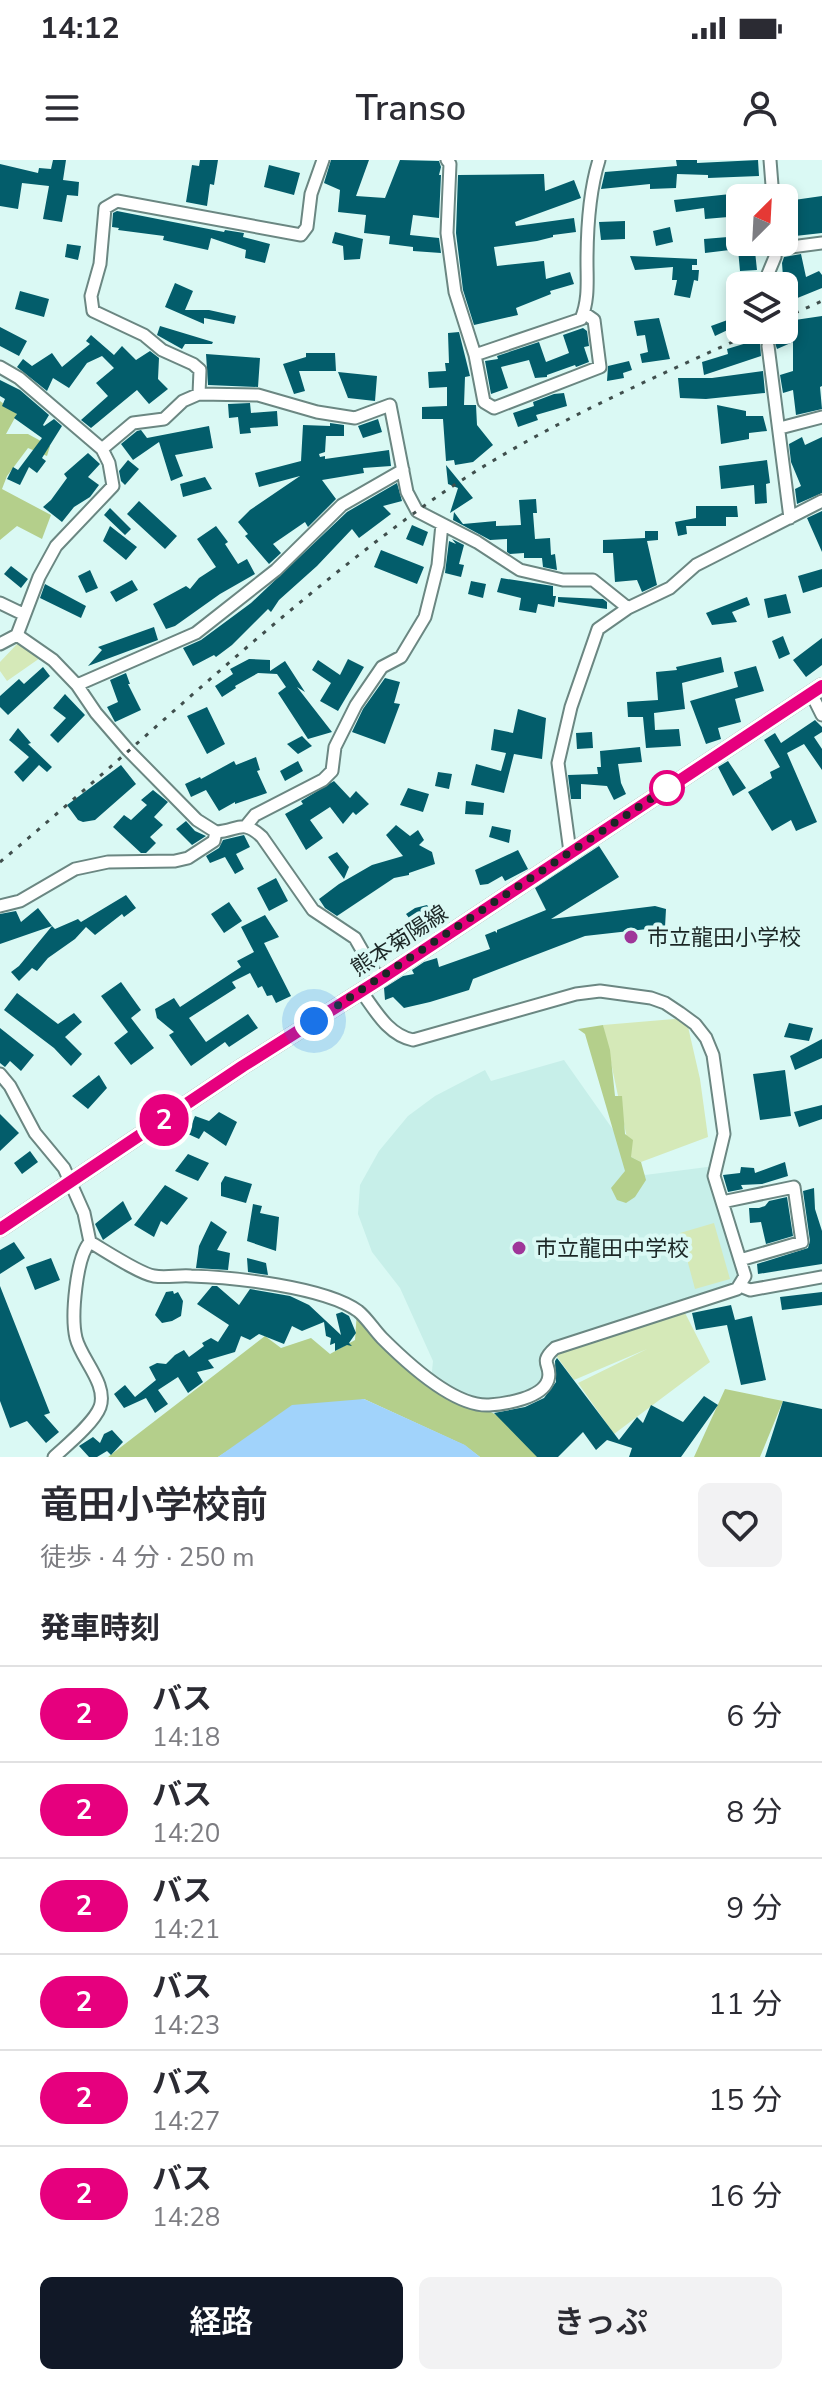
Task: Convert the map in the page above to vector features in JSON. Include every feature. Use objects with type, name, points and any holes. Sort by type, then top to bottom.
[{"type":"main road","name":"熊本菊陽線","points":[[0,1229],[817,690]]},
{"type":"street","points":[[199,394],[200,370],[193,364],[162,350],[144,335],[93,311],[91,296],[100,264],[105,208],[117,201],[301,235],[307,227],[311,194],[323,160]]},
{"type":"street","points":[[447,160],[450,164],[447,233],[455,292],[475,355],[484,402],[494,408],[600,367],[594,320],[584,313]]},
{"type":"street","points":[[475,355],[581,319],[588,284],[593,174],[599,160]]},
{"type":"street","points":[[770,160],[772,184]]},
{"type":"street","points":[[798,245],[822,243]]},
{"type":"street","points":[[768,346],[790,518]]},
{"type":"street","points":[[0,367],[19,378],[102,449],[109,463],[113,486],[56,546],[23,614],[17,635],[0,644]]},
{"type":"street","points":[[102,449],[133,423],[164,419],[183,401],[199,394],[258,395],[317,412],[355,418],[390,405],[407,492],[417,511],[477,542],[520,570],[563,580],[593,580],[628,608]]},
{"type":"street","points":[[780,428],[822,417]]},
{"type":"street","points":[[77,685],[196,633],[276,570],[342,505],[403,470]]},
{"type":"street","points":[[570,852],[558,763],[571,707],[598,629],[628,608],[670,588],[696,565],[822,501]]},
{"type":"street","points":[[17,635],[53,660],[77,685],[128,750],[197,820],[216,832],[246,826],[255,815],[323,780],[332,771],[335,747],[356,705],[382,667],[401,657],[425,617],[438,565],[442,524]]},
{"type":"street","points":[[0,603],[23,614]]},
{"type":"street","points":[[817,690],[822,715]]},
{"type":"street","points":[[246,826],[262,837],[313,910],[355,938],[379,980]]},
{"type":"street","points":[[0,906],[20,901],[75,869],[108,862],[188,858],[214,841],[216,832]]},
{"type":"street","points":[[0,1074],[10,1086],[35,1133],[72,1182],[84,1213],[90,1242],[152,1276],[192,1276],[267,1283],[305,1291],[342,1304],[357,1311],[384,1340],[431,1381],[463,1399],[486,1406],[526,1399],[548,1383],[545,1362],[547,1355],[555,1348],[740,1286],[745,1276],[714,1176],[724,1134],[713,1055],[706,1038],[695,1024],[665,1003],[625,993],[600,991],[576,994],[413,1040],[390,1028],[361,991]]},
{"type":"street","points":[[722,1202],[794,1187],[802,1242],[740,1260]]},
{"type":"street","points":[[54,1457],[84,1427],[101,1403],[97,1383],[76,1338],[75,1302],[83,1249],[90,1242]]},
{"type":"street","points":[[740,1286],[750,1290],[822,1277]]},
{"type":"shaded area","points":[[564,1060],[645,1175],[715,1166],[745,1276],[737,1289],[555,1348],[544,1386],[486,1406],[431,1381],[433,1361],[400,1288],[372,1252],[358,1214],[360,1185],[379,1151],[408,1116],[435,1096],[485,1070],[491,1081]]},
{"type":"green space","points":[[0,401],[17,414],[6,434],[28,434],[50,446],[47,456],[28,448],[7,476],[2,489],[51,515],[42,539],[17,526],[0,540]]},
{"type":"green space","points":[[18,643],[40,658],[7,681],[0,671],[0,662]]},
{"type":"green space","points":[[686,1018],[700,1079],[708,1137],[641,1162],[631,1157],[603,1025]]},
{"type":"green space","points":[[603,1025],[610,1050],[615,1096],[622,1096],[625,1134],[633,1140],[631,1157],[641,1162],[646,1180],[635,1197],[626,1203],[617,1200],[611,1188],[625,1171],[585,1034],[578,1029]]},
{"type":"green space","points":[[714,1223],[730,1279],[695,1289],[680,1233]]},
{"type":"green space","points":[[681,1305],[710,1362],[614,1434],[578,1383],[647,1349],[574,1380],[552,1350]]},
{"type":"green space","points":[[357,1311],[431,1381],[510,1422],[539,1457],[480,1457],[464,1445],[364,1399],[248,1438],[218,1457],[108,1457],[265,1336],[281,1348],[311,1338],[330,1354],[355,1340]]},
{"type":"green space","points":[[725,1389],[783,1401],[760,1457],[694,1457]]},
{"type":"water","points":[[364,1399],[465,1445],[480,1457],[218,1457],[292,1405]]},
{"type":"building","points":[[53,160],[66,160],[63,180],[79,182],[78,196],[67,195],[62,222],[43,219],[49,186],[22,183],[18,209],[0,206],[0,164],[38,173],[39,168],[51,169]]},
{"type":"building","points":[[200,160],[218,160],[207,206],[186,202],[192,165],[199,166]]},
{"type":"building","points":[[331,160],[369,160],[356,196],[385,198],[400,160],[439,161],[439,218],[413,215],[410,235],[439,238],[441,253],[413,251],[413,247],[389,244],[390,236],[364,233],[366,215],[338,212],[340,190],[324,183]]},
{"type":"building","points":[[676,160],[697,160],[697,163],[758,160],[759,176],[708,178],[708,175],[677,174],[676,188],[650,189],[650,184],[601,189],[605,172],[677,166]]},
{"type":"building","points":[[269,165],[300,173],[294,195],[264,187]]},
{"type":"building","points":[[544,174],[545,191],[574,180],[581,198],[515,222],[516,226],[574,218],[576,232],[494,247],[497,266],[544,261],[546,279],[570,272],[574,284],[550,291],[551,294],[516,308],[518,315],[474,325],[463,290],[456,233],[458,175]]},
{"type":"building","points":[[726,194],[726,217],[705,219],[704,208],[676,212],[674,200]]},
{"type":"building","points":[[822,196],[822,233],[798,236],[798,199]]},
{"type":"building","points":[[117,211],[224,232],[244,233],[243,237],[270,244],[265,263],[245,258],[246,250],[211,238],[208,250],[163,240],[164,236],[118,230],[112,227],[113,213]]},
{"type":"building","points":[[625,221],[625,239],[601,240],[599,222]]},
{"type":"building","points":[[670,227],[673,242],[656,246],[653,231]]},
{"type":"building","points":[[335,232],[363,239],[360,259],[344,260],[343,246],[332,243]]},
{"type":"building","points":[[726,237],[726,250],[705,253],[704,239]]},
{"type":"building","points":[[67,244],[81,246],[78,260],[65,257]]},
{"type":"building","points":[[801,254],[806,277],[819,271],[822,275],[822,288],[798,298],[798,272],[783,272],[782,263],[784,257]]},
{"type":"building","points":[[630,256],[697,259],[697,265],[692,265],[692,270],[699,270],[698,281],[694,280],[690,298],[674,295],[677,280],[672,280],[673,267],[635,270]]},
{"type":"building","points":[[739,256],[756,256],[757,270],[740,271]]},
{"type":"building","points":[[175,283],[193,291],[185,310],[209,310],[236,316],[234,324],[204,318],[204,324],[165,307]]},
{"type":"building","points":[[20,291],[49,299],[44,317],[15,309]]},
{"type":"building","points":[[822,316],[822,409],[796,415],[793,390],[783,393],[780,375],[793,371],[793,344],[798,344],[798,320]]},
{"type":"building","points":[[659,318],[670,359],[642,363],[640,354],[648,352],[645,335],[637,336],[634,321]]},
{"type":"building","points":[[726,321],[726,331],[715,336],[711,326]]},
{"type":"building","points":[[160,326],[213,342],[185,344],[182,349],[157,335]]},
{"type":"building","points":[[0,327],[27,341],[19,356],[0,346]]},
{"type":"building","points":[[583,328],[587,331],[589,346],[584,347],[589,362],[547,377],[535,378],[529,360],[501,367],[508,388],[491,394],[485,361],[498,359],[497,356],[539,342],[546,362],[569,353],[563,335]]},
{"type":"building","points":[[459,332],[470,376],[465,377],[464,405],[476,405],[477,425],[493,445],[473,462],[455,465],[454,460],[446,461],[443,419],[422,419],[422,407],[447,406],[447,387],[429,388],[428,372],[446,371],[445,363],[449,363],[448,333]]},
{"type":"building","points":[[91,335],[114,355],[122,346],[136,360],[150,351],[159,358],[158,379],[168,389],[149,404],[137,390],[91,428],[81,420],[108,396],[96,383],[114,368],[102,356],[87,363],[69,388],[53,378],[47,391],[17,367],[23,359],[32,366],[52,353],[62,367],[90,344],[86,341]]},
{"type":"building","points":[[744,344],[760,344],[761,356],[704,375],[702,362],[728,354],[727,349]]},
{"type":"building","points":[[306,353],[335,353],[336,371],[299,371],[305,391],[294,394],[283,364],[306,357]]},
{"type":"building","points":[[206,354],[260,358],[258,387],[208,385]]},
{"type":"building","points":[[629,361],[632,370],[623,373],[624,378],[607,381],[608,366]]},
{"type":"building","points":[[763,371],[765,393],[706,399],[680,398],[678,378],[712,378]]},
{"type":"building","points":[[338,372],[377,376],[375,401],[348,398]]},
{"type":"building","points":[[0,380],[20,390],[49,415],[44,426],[54,419],[62,426],[42,458],[46,461],[37,473],[29,467],[20,485],[7,479],[13,467],[18,470],[42,438],[14,418],[17,414],[2,406],[5,399],[0,396]]},
{"type":"building","points":[[564,393],[567,406],[536,415],[538,420],[518,427],[513,413],[534,406],[533,402]]},
{"type":"building","points":[[250,403],[251,413],[277,411],[278,426],[250,428],[251,433],[240,434],[238,417],[229,418],[228,404]]},
{"type":"building","points":[[717,405],[746,411],[746,416],[763,416],[767,431],[749,433],[749,439],[721,444]]},
{"type":"building","points":[[378,419],[382,432],[363,438],[358,426]]},
{"type":"building","points":[[330,423],[344,425],[344,436],[326,436],[325,452],[319,454],[320,457],[325,456],[325,459],[389,450],[391,466],[363,468],[364,473],[322,480],[336,499],[308,527],[305,522],[273,544],[281,553],[269,564],[245,536],[248,534],[238,522],[250,510],[300,476],[259,487],[255,473],[301,461],[303,425],[330,426]]},
{"type":"building","points":[[209,426],[213,448],[175,455],[183,476],[171,481],[159,442],[133,460],[121,444],[141,430],[147,438]]},
{"type":"building","points":[[802,437],[805,445],[822,437],[822,493],[797,504],[795,489],[801,486],[791,462],[789,444]]},
{"type":"building","points":[[88,453],[100,464],[88,477],[99,485],[62,522],[43,507],[67,478],[64,474]]},
{"type":"building","points":[[128,460],[139,469],[125,485],[119,471]]},
{"type":"building","points":[[767,460],[770,483],[766,484],[767,503],[755,504],[754,485],[721,489],[719,466]]},
{"type":"building","points":[[446,465],[473,498],[450,513],[458,488],[448,484]]},
{"type":"building","points":[[205,477],[212,489],[183,497],[180,484]]},
{"type":"building","points":[[397,483],[402,501],[383,506],[391,514],[359,538],[352,529],[279,600],[271,612],[268,609],[216,657],[214,655],[193,666],[183,648],[201,640],[251,603],[347,512]]},
{"type":"building","points":[[536,499],[537,513],[533,513],[535,539],[550,538],[551,555],[555,554],[557,570],[543,567],[542,558],[524,558],[524,553],[510,554],[507,552],[507,539],[490,540],[453,520],[454,512],[463,524],[496,521],[496,526],[521,525],[519,500]]},
{"type":"building","points":[[139,501],[177,536],[165,549],[127,514]]},
{"type":"building","points":[[696,506],[737,506],[738,517],[726,517],[726,526],[686,526],[687,534],[678,536],[675,522],[696,518]]},
{"type":"building","points":[[110,508],[131,529],[125,535],[104,515]]},
{"type":"building","points":[[822,511],[822,552],[807,518]]},
{"type":"building","points":[[412,525],[428,532],[423,546],[406,539]]},
{"type":"building","points":[[110,526],[137,547],[126,560],[103,541]]},
{"type":"building","points":[[216,526],[238,564],[247,559],[255,574],[166,629],[153,604],[186,586],[190,589],[199,578],[216,567],[197,539]]},
{"type":"building","points":[[645,531],[658,531],[658,540],[647,541],[657,585],[642,592],[637,580],[615,582],[613,553],[603,553],[603,540],[645,538]]},
{"type":"building","points":[[452,539],[464,545],[459,564],[464,565],[461,577],[445,573],[449,541],[456,544]]},
{"type":"building","points":[[381,550],[424,567],[417,584],[374,567]]},
{"type":"building","points":[[11,566],[28,579],[21,588],[4,574]]},
{"type":"building","points":[[822,569],[822,587],[803,593],[798,576]]},
{"type":"building","points":[[90,570],[98,588],[86,593],[78,576]]},
{"type":"building","points":[[501,578],[553,586],[553,596],[556,596],[554,607],[538,604],[536,613],[519,610],[521,598],[497,592]]},
{"type":"building","points":[[132,580],[138,590],[116,602],[110,592]]},
{"type":"building","points":[[471,581],[486,584],[483,598],[468,594]]},
{"type":"building","points":[[45,584],[86,606],[81,618],[40,598]]},
{"type":"building","points":[[786,594],[791,613],[768,618],[764,599]]},
{"type":"building","points":[[558,597],[603,599],[607,602],[607,609],[558,602]]},
{"type":"building","points":[[747,597],[750,605],[732,612],[737,622],[712,625],[706,613]]},
{"type":"building","points":[[154,627],[158,640],[88,666],[102,650],[98,647]]},
{"type":"building","points":[[783,636],[790,654],[779,659],[772,641]]},
{"type":"building","points":[[822,638],[822,665],[806,677],[793,660]]},
{"type":"building","points":[[721,657],[724,672],[682,683],[685,709],[654,713],[655,730],[679,729],[681,746],[646,748],[643,717],[628,717],[627,702],[658,700],[656,672],[677,670],[676,667]]},
{"type":"building","points":[[249,659],[270,660],[270,671],[285,661],[305,692],[297,687],[332,732],[308,739],[278,693],[286,687],[277,674],[258,673],[222,697],[215,686],[233,674],[230,669]]},
{"type":"building","points":[[348,659],[364,667],[338,711],[320,701],[331,683],[312,670],[318,660],[340,675]]},
{"type":"building","points":[[756,666],[764,691],[735,699],[741,722],[718,728],[721,739],[706,744],[690,701],[738,687],[734,672]]},
{"type":"building","points":[[43,667],[50,676],[8,715],[0,707],[0,696],[19,679],[24,684]]},
{"type":"building","points":[[126,673],[141,710],[115,722],[107,707],[118,702],[110,680]]},
{"type":"building","points":[[385,678],[400,682],[394,703],[400,704],[385,744],[352,732],[363,709]]},
{"type":"building","points":[[65,694],[85,715],[58,743],[50,735],[66,718],[53,708]]},
{"type":"building","points":[[207,707],[225,744],[207,754],[187,716]]},
{"type":"building","points":[[518,709],[546,718],[542,759],[514,754],[504,793],[471,785],[476,764],[501,771],[506,753],[491,750],[494,729],[513,733]]},
{"type":"building","points":[[815,720],[822,727],[822,732],[814,737],[822,749],[822,770],[804,744],[787,753],[817,822],[796,831],[791,820],[772,831],[748,792],[772,778],[770,772],[780,767],[764,740],[775,733],[781,743]]},
{"type":"building","points":[[18,728],[31,743],[28,744],[52,767],[47,772],[39,765],[23,782],[14,772],[29,757],[9,740]]},
{"type":"building","points":[[592,732],[593,748],[577,749],[576,733]]},
{"type":"building","points":[[302,736],[312,746],[298,754],[287,744]]},
{"type":"building","points":[[640,747],[642,762],[618,764],[626,794],[614,800],[607,786],[581,784],[581,799],[571,799],[568,775],[598,774],[600,751]]},
{"type":"building","points":[[256,757],[260,770],[257,771],[267,793],[235,802],[219,811],[206,790],[191,797],[185,784],[234,761],[236,765]]},
{"type":"building","points":[[298,761],[303,771],[285,781],[280,771]]},
{"type":"building","points":[[728,761],[746,788],[733,796],[718,767]]},
{"type":"building","points":[[121,765],[136,784],[95,820],[78,820],[67,805]]},
{"type":"building","points":[[438,772],[452,774],[449,789],[435,786]]},
{"type":"building","points":[[334,781],[350,798],[356,791],[369,804],[356,815],[353,812],[343,824],[330,807],[310,820],[323,838],[306,850],[285,814]]},
{"type":"building","points":[[408,788],[429,794],[423,812],[400,805]]},
{"type":"building","points":[[153,790],[168,802],[154,817],[163,825],[150,837],[156,843],[146,853],[141,853],[113,827],[124,815],[131,820],[147,805],[141,800]]},
{"type":"building","points":[[466,801],[484,803],[483,815],[465,814]]},
{"type":"building","points":[[186,821],[195,831],[206,836],[192,845],[176,829]]},
{"type":"building","points":[[396,825],[410,836],[418,830],[424,840],[419,845],[432,852],[435,864],[394,878],[337,916],[325,908],[319,899],[339,884],[372,865],[403,856],[386,835]]},
{"type":"building","points":[[492,826],[511,830],[509,843],[489,837]]},
{"type":"building","points":[[244,835],[250,847],[236,854],[244,869],[235,874],[225,857],[210,863],[206,856],[219,848],[223,840]]},
{"type":"building","points":[[599,846],[619,877],[551,919],[655,906],[666,909],[665,927],[585,936],[473,979],[469,990],[430,1002],[404,1008],[393,997],[385,1000],[384,988],[403,976],[414,974],[412,970],[424,962],[437,958],[439,967],[490,949],[485,935],[497,933],[497,930],[546,910],[535,888]]},
{"type":"building","points":[[518,850],[528,869],[505,881],[502,876],[480,885],[475,870]]},
{"type":"building","points":[[337,852],[349,867],[344,879],[328,857]]},
{"type":"building","points":[[276,878],[288,901],[269,911],[257,888]]},
{"type":"building","points":[[126,895],[136,908],[124,917],[122,914],[95,935],[86,927],[37,971],[32,968],[19,981],[11,972],[52,926],[55,929],[78,919],[81,922]]},
{"type":"building","points":[[229,902],[242,921],[224,933],[211,914]]},
{"type":"building","points":[[427,905],[440,922],[426,928],[423,921],[416,927],[406,914]]},
{"type":"building","points":[[38,908],[52,926],[0,944],[0,914],[16,911],[21,922]]},
{"type":"building","points":[[265,915],[279,937],[264,943],[291,996],[276,1003],[272,995],[267,996],[262,986],[258,988],[250,973],[232,982],[236,988],[189,1018],[206,1042],[248,1014],[258,1028],[229,1047],[225,1042],[191,1066],[169,1035],[174,1032],[157,1018],[155,1009],[174,998],[180,1007],[241,967],[237,961],[254,952],[241,927]]},
{"type":"building","points":[[121,982],[141,1010],[131,1018],[154,1048],[131,1065],[114,1043],[128,1032],[101,996]]},
{"type":"building","points":[[17,993],[58,1024],[74,1013],[82,1022],[65,1037],[82,1054],[71,1066],[54,1048],[4,1010]]},
{"type":"building","points":[[789,1023],[813,1028],[809,1041],[784,1037]]},
{"type":"building","points":[[0,1028],[34,1055],[21,1071],[10,1061],[5,1067],[0,1063]]},
{"type":"building","points":[[822,1039],[822,1058],[795,1070],[790,1056]]},
{"type":"building","points":[[785,1070],[791,1116],[760,1120],[753,1074]]},
{"type":"building","points":[[99,1075],[107,1088],[88,1109],[72,1096]]},
{"type":"building","points":[[822,1105],[822,1119],[799,1127],[794,1112]]},
{"type":"building","points":[[219,1112],[237,1122],[226,1146],[204,1131],[199,1139],[188,1134],[195,1116],[209,1121]]},
{"type":"building","points":[[0,1114],[19,1133],[0,1151]]},
{"type":"building","points":[[30,1151],[38,1162],[22,1174],[14,1163]]},
{"type":"building","points":[[188,1154],[209,1163],[198,1181],[175,1171]]},
{"type":"building","points":[[785,1162],[788,1176],[762,1184],[741,1185],[743,1189],[728,1192],[723,1175],[740,1173],[741,1167],[754,1168],[755,1173]]},
{"type":"building","points":[[225,1176],[252,1184],[246,1203],[221,1196],[221,1183]]},
{"type":"building","points":[[165,1185],[188,1198],[167,1225],[161,1221],[154,1237],[134,1225]]},
{"type":"building","points":[[814,1188],[815,1209],[822,1231],[822,1264],[758,1274],[757,1264],[808,1248],[810,1241],[803,1191]]},
{"type":"building","points":[[787,1197],[793,1236],[766,1244],[761,1222],[750,1223],[749,1208],[759,1208],[769,1201]]},
{"type":"building","points":[[123,1201],[132,1219],[103,1240],[95,1224]]},
{"type":"building","points":[[253,1204],[262,1206],[260,1213],[279,1217],[276,1251],[247,1241]]},
{"type":"building","points":[[211,1221],[227,1232],[217,1250],[230,1253],[228,1270],[196,1268],[199,1246]]},
{"type":"building","points":[[14,1242],[25,1258],[0,1274],[0,1250]]},
{"type":"building","points":[[51,1258],[60,1280],[35,1290],[26,1267]]},
{"type":"building","points":[[247,1258],[266,1263],[268,1275],[248,1272]]},
{"type":"building","points":[[0,1286],[50,1413],[44,1415],[59,1432],[46,1443],[27,1421],[10,1428],[0,1401]]},
{"type":"building","points":[[212,1286],[217,1286],[239,1305],[250,1289],[290,1296],[309,1305],[341,1335],[336,1314],[342,1312],[349,1316],[356,1333],[349,1343],[352,1346],[335,1351],[335,1343],[330,1345],[331,1338],[326,1336],[324,1322],[302,1331],[292,1326],[284,1344],[259,1334],[250,1340],[241,1336],[235,1352],[208,1360],[214,1368],[197,1372],[203,1382],[188,1393],[178,1377],[158,1390],[168,1404],[155,1413],[146,1398],[124,1408],[114,1394],[125,1385],[135,1397],[156,1380],[149,1367],[157,1363],[166,1364],[184,1350],[189,1357],[211,1338],[218,1342],[229,1325],[197,1304]]},
{"type":"building","points":[[173,1291],[174,1294],[178,1292],[183,1301],[181,1316],[162,1323],[155,1315],[166,1292]]},
{"type":"building","points":[[822,1292],[822,1305],[782,1310],[780,1297]]},
{"type":"building","points":[[731,1305],[735,1320],[752,1316],[766,1380],[741,1385],[727,1325],[696,1330],[692,1313]]},
{"type":"building","points":[[557,1358],[619,1440],[637,1417],[643,1423],[651,1405],[683,1422],[704,1396],[718,1405],[681,1457],[629,1457],[632,1448],[607,1440],[596,1450],[583,1432],[558,1457],[537,1457],[494,1413],[525,1407],[544,1398],[556,1382]]},
{"type":"building","points":[[783,1401],[822,1409],[822,1457],[765,1457]]},
{"type":"building","points":[[112,1430],[123,1442],[111,1455],[107,1451],[97,1457],[89,1457],[79,1446],[93,1437],[100,1443],[104,1434]]},
{"type":"railway","points":[[798,312],[822,301]]},
{"type":"railway","points":[[0,862],[257,638],[417,511],[497,458],[540,434],[729,344]]},
{"type":"bus line","name":"2","points":[[0,1229],[822,686]]},
{"type":"place","name":"市立龍田小学校","points":[[631,937]]},
{"type":"place","name":"市立龍田中学校","points":[[519,1248]]},
{"type":"route","points":[[314,1021],[667,788]]}]
